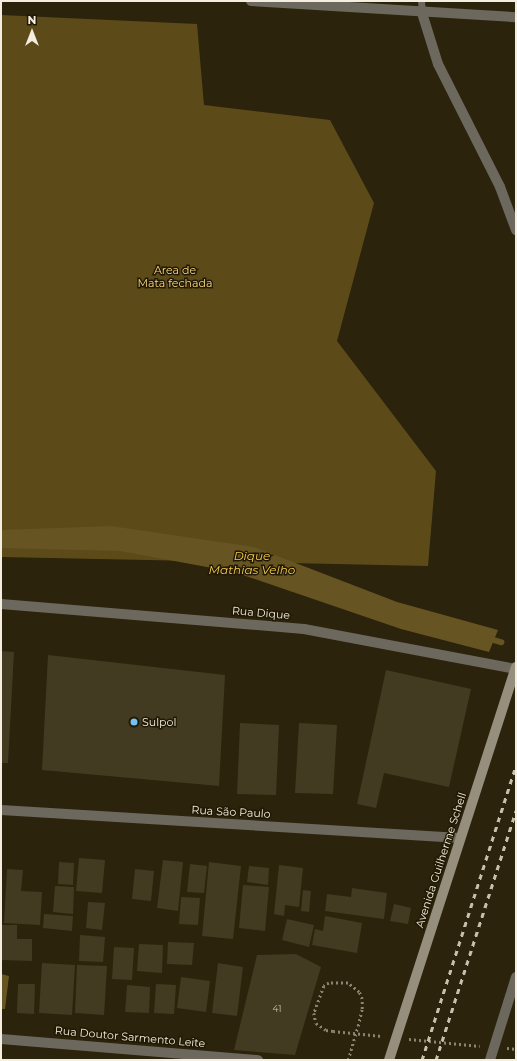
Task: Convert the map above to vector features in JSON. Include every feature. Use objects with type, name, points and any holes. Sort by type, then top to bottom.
[{"type":"main road","name":"Avenida Guilherme Schell","points":[[389,1060],[516,668]]},
{"type":"street","points":[[251,1],[422,13],[516,17]]},
{"type":"street","points":[[422,13],[438,64],[500,187],[516,230]]},
{"type":"street","name":"Rua Dique","points":[[1,604],[304,629],[516,668]]},
{"type":"street","name":"Rua São Paulo","points":[[1,810],[460,838]]},
{"type":"street","points":[[490,1060],[516,977]]},
{"type":"street","name":"Rua Doutor Sarmento Leite","points":[[1,1039],[258,1060]]},
{"type":"lane","points":[[421,1],[422,13]]},
{"type":"path","points":[[348,1060],[358,1026]]},
{"type":"green space","name":"Area de Mata fechada","points":[[1,15],[197,24],[204,105],[330,120],[374,203],[337,341],[436,471],[428,566],[1,557]]},
{"type":"water","name":"Dique Mathias Velho","points":[[111,526],[254,547],[397,602],[498,630],[489,652],[401,629],[234,572],[120,551],[1,548],[1,530]]},
{"type":"water","points":[[1,974],[9,976],[5,1009],[1,1009]]},
{"type":"building","points":[[1,651],[14,652],[8,763],[1,763]]},
{"type":"building","name":"Sulpol","points":[[48,655],[225,675],[219,786],[42,770]]},
{"type":"building","points":[[386,670],[471,689],[449,787],[384,773],[376,808],[357,804]]},
{"type":"building","points":[[240,723],[279,725],[276,795],[237,794]]},
{"type":"building","points":[[299,723],[337,725],[333,794],[295,793]]},
{"type":"building","points":[[79,858],[105,860],[102,893],[76,891]]},
{"type":"building","points":[[163,860],[183,862],[178,911],[157,908]]},
{"type":"building","points":[[59,862],[74,863],[73,885],[58,884]]},
{"type":"building","points":[[209,862],[241,866],[233,939],[202,936]]},
{"type":"building","points":[[190,864],[207,866],[204,893],[187,892]]},
{"type":"building","points":[[279,865],[303,868],[299,907],[285,905],[284,916],[274,914]]},
{"type":"building","points":[[249,866],[269,868],[268,885],[247,882]]},
{"type":"building","points":[[7,869],[23,870],[21,891],[42,892],[40,925],[4,923]]},
{"type":"building","points":[[135,869],[154,871],[151,901],[132,899]]},
{"type":"building","points":[[243,885],[269,887],[265,931],[239,928]]},
{"type":"building","points":[[55,886],[74,887],[73,914],[53,912]]},
{"type":"building","points":[[352,888],[387,893],[384,919],[325,911],[327,894],[351,897]]},
{"type":"building","points":[[303,890],[311,891],[309,912],[301,911]]},
{"type":"building","points":[[181,897],[200,898],[198,925],[179,924]]},
{"type":"building","points":[[88,902],[105,903],[102,930],[86,928]]},
{"type":"building","points":[[394,904],[411,908],[408,924],[390,921]]},
{"type":"building","points":[[44,914],[73,916],[72,931],[43,928]]},
{"type":"building","points":[[325,916],[362,923],[357,953],[312,945],[315,929],[323,931]]},
{"type":"building","points":[[287,919],[314,925],[309,947],[282,940]]},
{"type":"building","points":[[1,925],[17,925],[17,939],[32,939],[32,961],[1,960]]},
{"type":"building","points":[[80,935],[105,937],[103,962],[79,961]]},
{"type":"building","points":[[168,942],[194,943],[192,965],[167,964]]},
{"type":"building","points":[[139,944],[163,945],[162,973],[137,971]]},
{"type":"building","points":[[114,947],[134,948],[132,980],[112,979]]},
{"type":"building","points":[[296,954],[321,967],[295,1055],[234,1050],[257,955]]},
{"type":"building","points":[[42,963],[75,965],[72,1015],[39,1013]]},
{"type":"building","points":[[218,963],[243,967],[237,1016],[212,1013]]},
{"type":"building","points":[[77,965],[107,966],[104,1015],[75,1013]]},
{"type":"building","points":[[181,977],[210,981],[206,1012],[177,1008]]},
{"type":"building","points":[[18,984],[35,984],[34,1014],[17,1013]]},
{"type":"building","points":[[156,984],[176,985],[174,1014],[154,1013]]},
{"type":"building","points":[[127,985],[150,987],[149,1013],[125,1012]]},
{"type":"waterway","name":"Dique Mathias Velho","points":[[487,638],[501,642]]},
{"type":"railway","points":[[422,1060],[516,766]]},
{"type":"railway","points":[[436,1060],[516,811]]},
{"type":"place","name":"Sulpol","points":[[134,722]]}]
